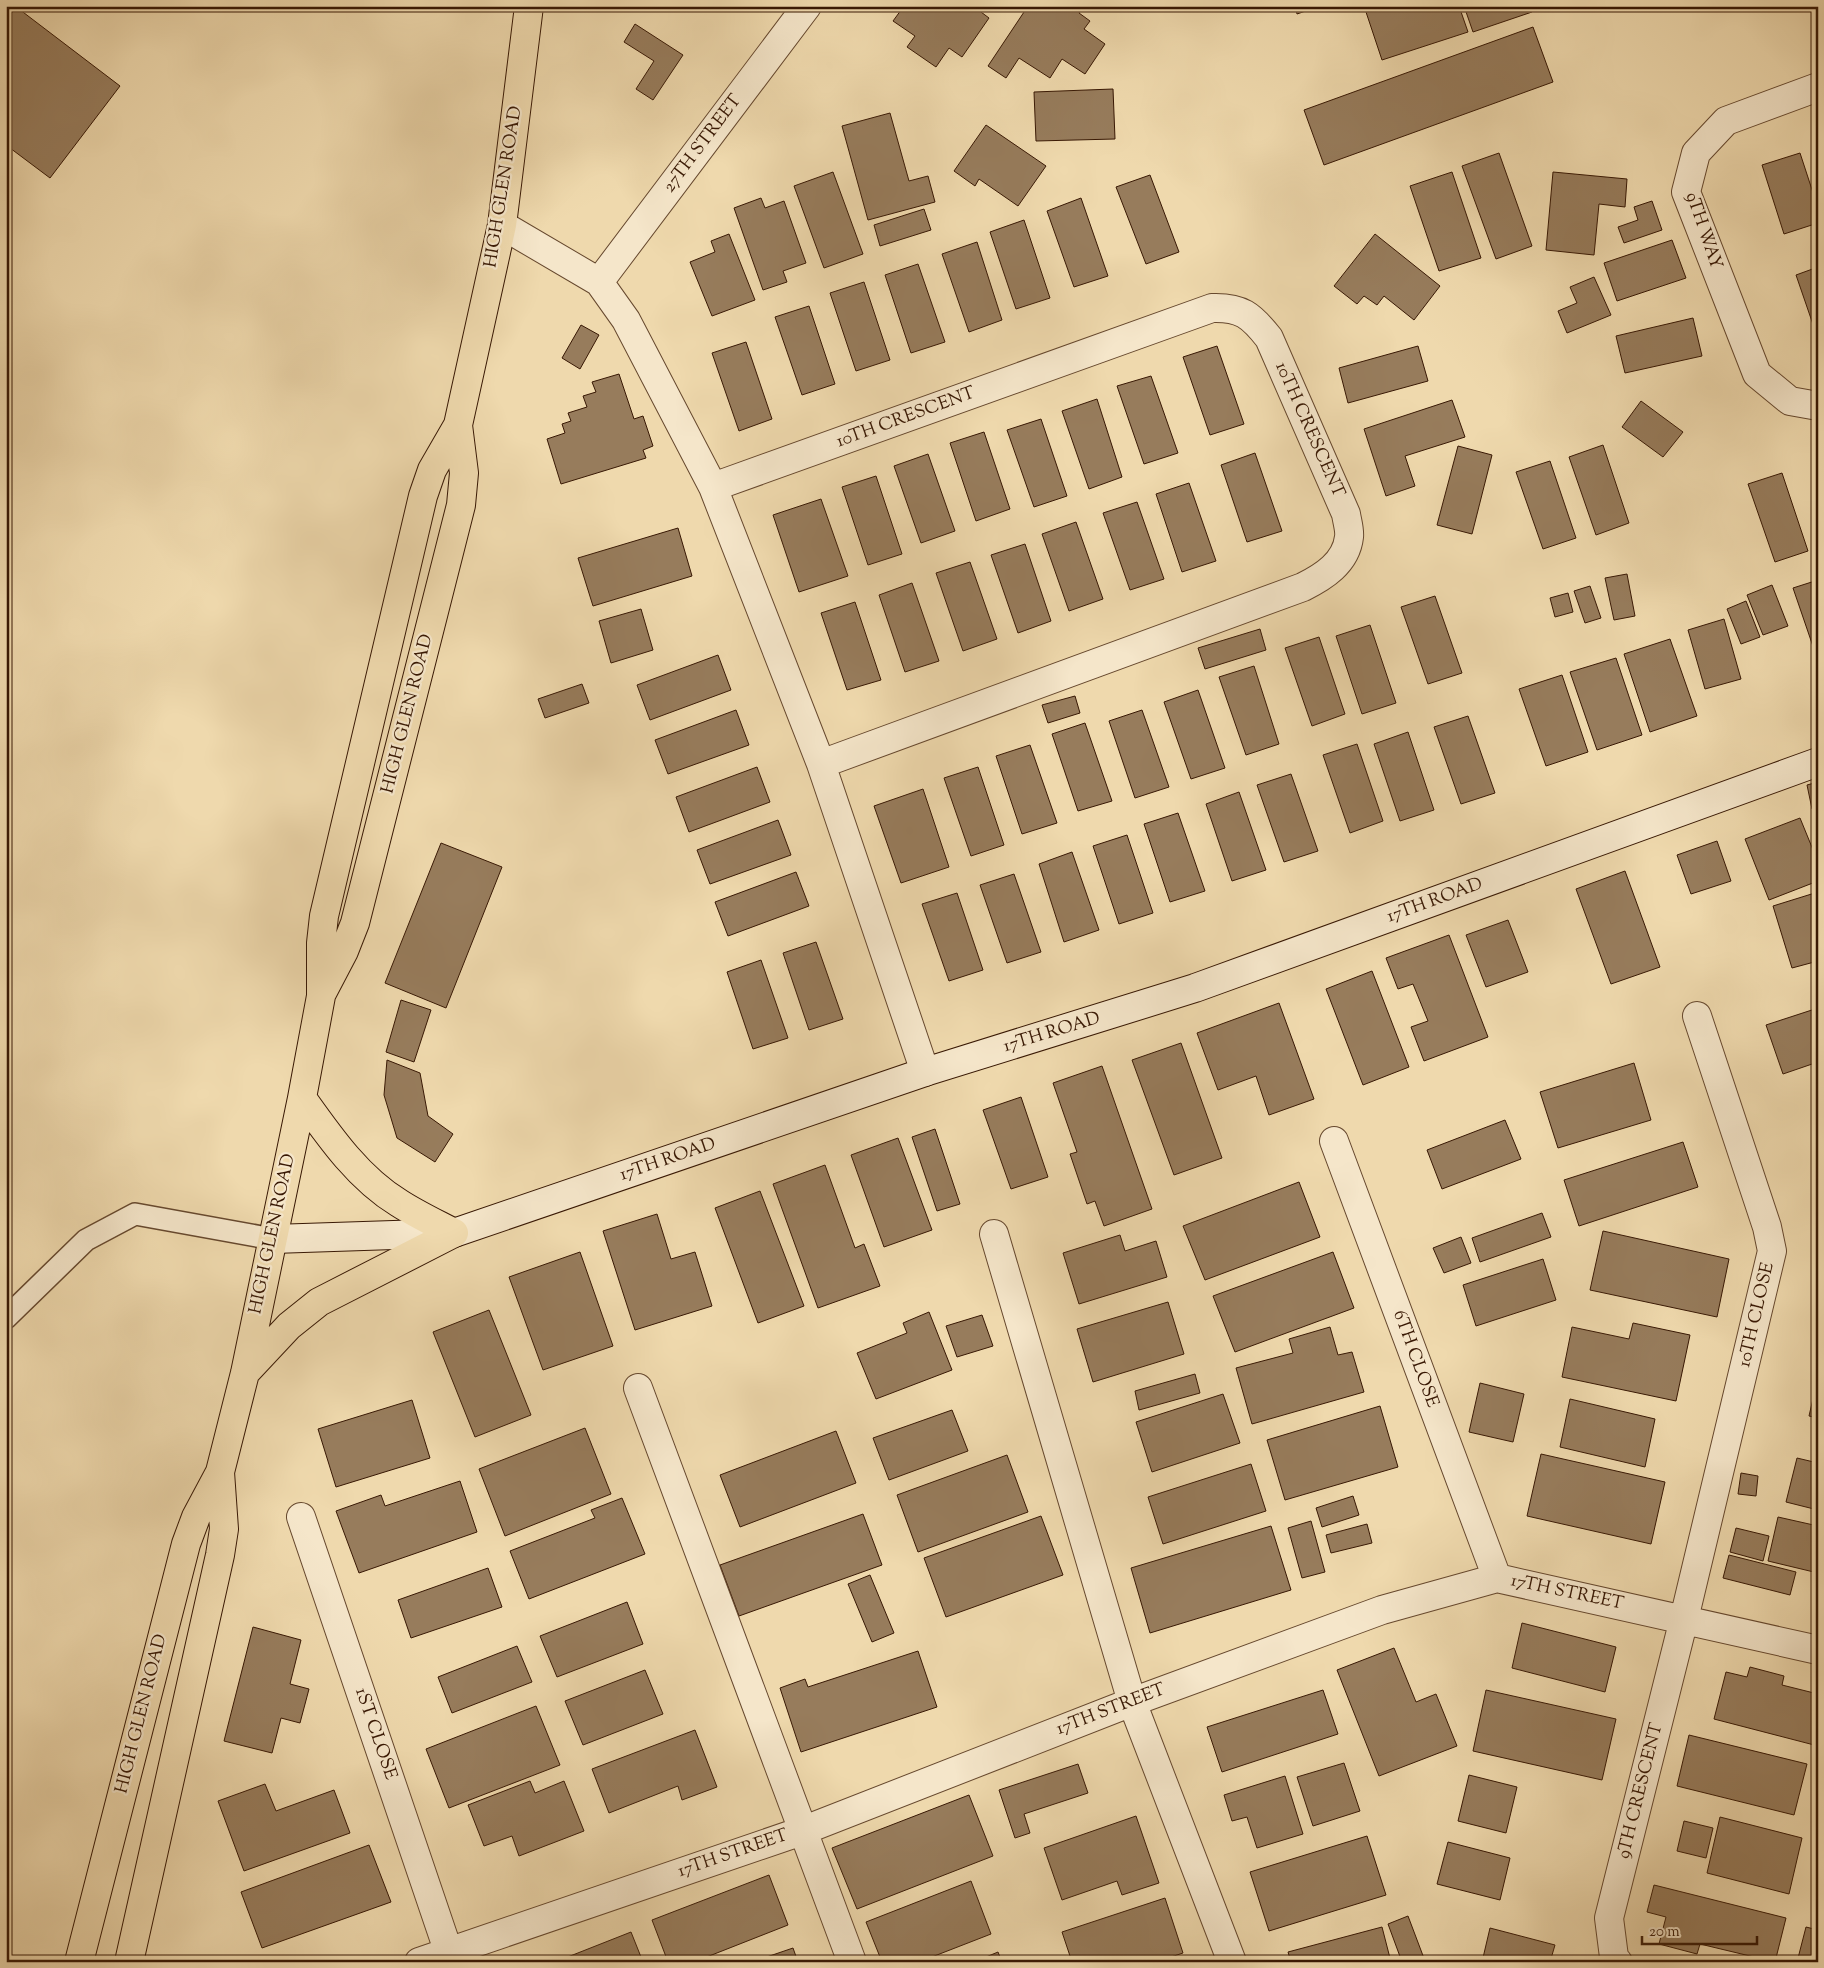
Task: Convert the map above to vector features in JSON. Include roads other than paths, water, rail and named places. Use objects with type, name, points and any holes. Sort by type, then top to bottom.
[{"type":"main road","name":"HIGH GLEN ROAD","points":[[79,1962],[186,1544],[196,1517],[220,1472],[245,1373],[302,1098],[321,996],[321,943],[324,916],[423,496],[432,470],[458,425],[502,225],[529,6]]},
{"type":"main road","name":"HIGH GLEN ROAD","points":[[321,996],[344,952],[355,923],[461,505],[464,473],[458,425]]},
{"type":"main road","points":[[302,1098],[349,1161],[398,1202],[454,1232]]},
{"type":"main road","points":[[245,1373],[289,1326],[319,1302],[454,1232]]},
{"type":"main road","name":"HIGH GLEN ROAD","points":[[129,1962],[220,1554],[224,1529],[220,1472]]},
{"type":"street","name":"27TH STREET","points":[[599,282],[807,6]]},
{"type":"street","name":"9TH WAY","points":[[1818,87],[1726,121],[1696,153],[1686,192],[1757,374],[1790,400],[1818,406]]},
{"type":"street","points":[[502,225],[599,282],[626,320],[713,487],[821,764],[925,1072]]},
{"type":"street","name":"10TH CRESCENT","points":[[713,487],[1212,308],[1230,308],[1254,320],[1269,338],[1346,514],[1349,537],[1343,557],[1323,577],[1303,587],[821,764]]},
{"type":"street","name":"17TH ROAD","points":[[273,1239],[454,1232],[925,1072],[1195,988],[1818,762]]},
{"type":"street","name":"10TH CLOSE","points":[[1684,1619],[1772,1251],[1766,1227],[1697,1016]]},
{"type":"street","name":"6TH CLOSE","points":[[1334,1141],[1497,1578]]},
{"type":"street","points":[[994,1234],[1132,1702],[1232,1962]]},
{"type":"street","points":[[638,1388],[852,1962]]},
{"type":"street","name":"1ST CLOSE","points":[[301,1516],[450,1957]]},
{"type":"street","name":"17TH STREET","points":[[419,1962],[450,1957],[802,1830],[1132,1702],[1382,1610],[1497,1578],[1818,1650]]},
{"type":"street","name":"9TH CRESCENT","points":[[1618,1962],[1614,1957],[1609,1918],[1684,1619]]},
{"type":"lane","points":[[6,1318],[86,1240],[135,1214],[273,1239]]}]
